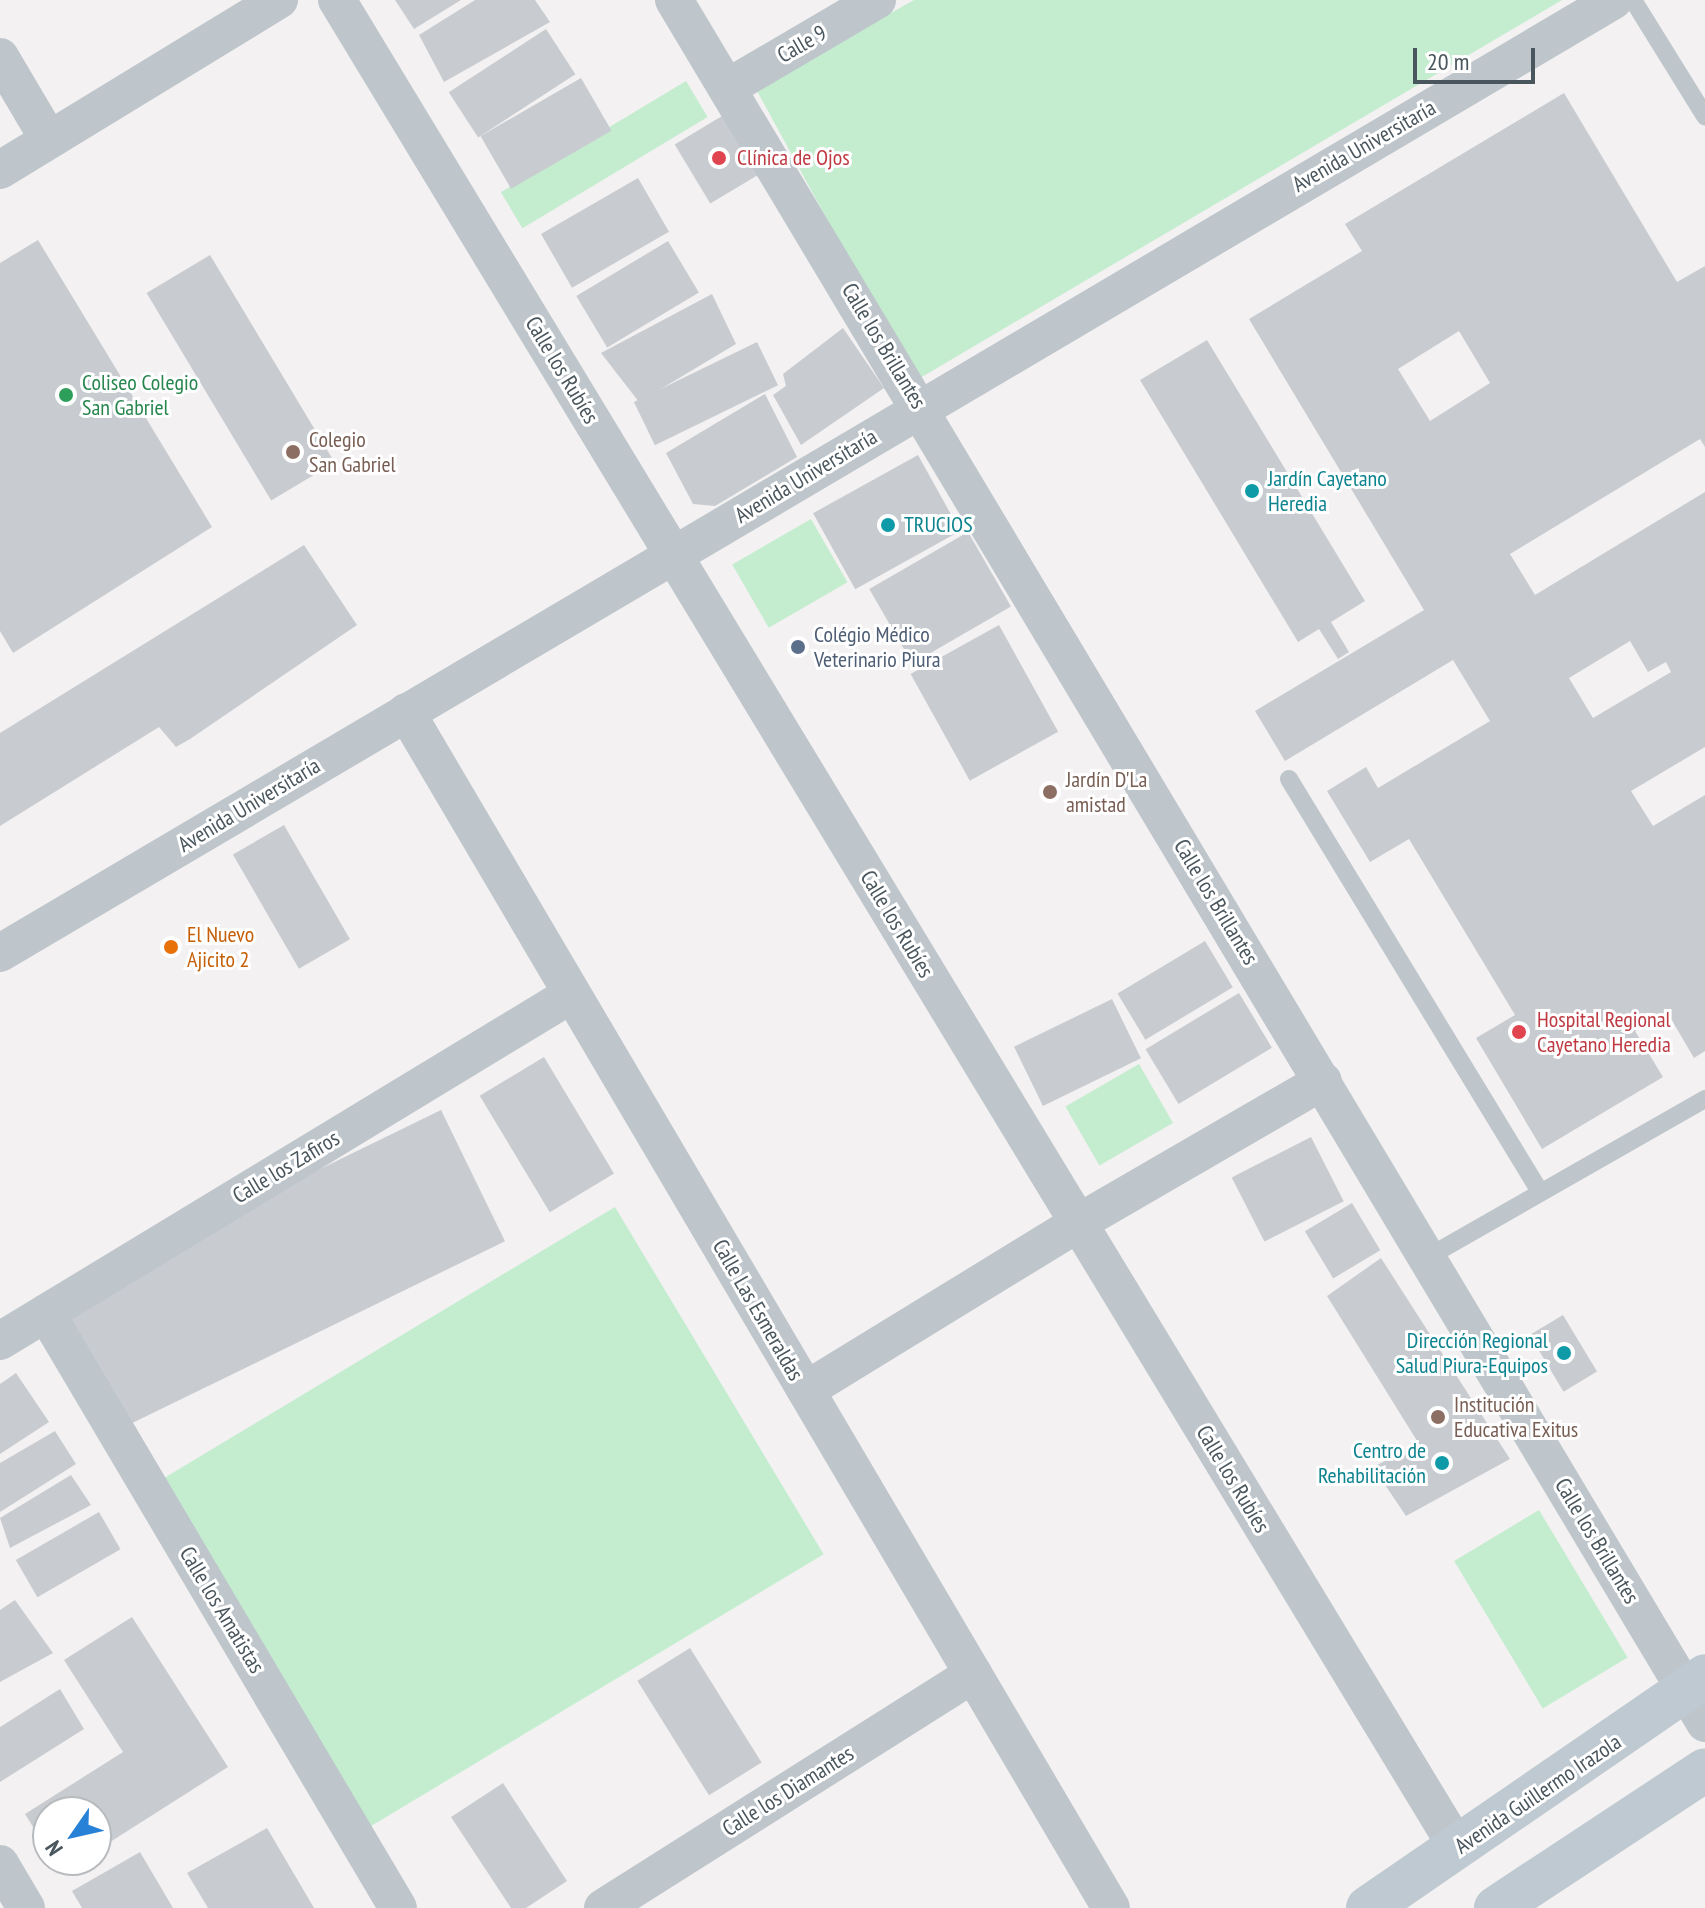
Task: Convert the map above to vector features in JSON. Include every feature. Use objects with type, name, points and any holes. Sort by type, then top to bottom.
[{"type":"main road","name":"Avenida Guillermo Irazola","points":[[1368,1908],[1699,1697]]},
{"type":"main road","points":[[1496,1908],[1705,1770]]},
{"type":"street","points":[[0,170],[279,0]]},
{"type":"street","name":"Calle los Rubíes","points":[[337,0],[1458,1849]]},
{"type":"street","name":"Calle los Brillantes","points":[[674,0],[921,407],[1428,1257],[1699,1697]]},
{"type":"street","name":"Calle 9","points":[[727,88],[877,0]]},
{"type":"street","name":"Avenida Universitaría","points":[[0,953],[1614,0]]},
{"type":"street","points":[[0,57],[49,140]]},
{"type":"street","name":"Calle Las Esmeraldas","points":[[406,712],[1111,1908]]},
{"type":"street","name":"Calle los Zafiros","points":[[0,1341],[572,994]]},
{"type":"street","points":[[806,1390],[1078,1223],[1323,1081]]},
{"type":"street","name":"Calle los Amatistas","points":[[46,1313],[398,1908]]},
{"type":"street","name":"Calle los Diamantes","points":[[603,1908],[973,1674]]},
{"type":"street","points":[[0,1864],[26,1908]]},
{"type":"lane","points":[[1633,0],[1705,116]]},
{"type":"lane","points":[[1289,779],[1540,1192]]},
{"type":"lane","points":[[1428,1257],[1705,1099]]},
{"type":"green space","points":[[914,0],[1562,0],[915,381],[756,89]]},
{"type":"green space","points":[[686,81],[708,117],[522,228],[501,192]]},
{"type":"green space","points":[[811,519],[848,582],[769,628],[732,564]]},
{"type":"green space","points":[[1139,1064],[1173,1123],[1099,1165],[1065,1106]]},
{"type":"green space","points":[[615,1207],[824,1554],[360,1833],[151,1486]]},
{"type":"green space","points":[[1539,1510],[1628,1657],[1543,1708],[1454,1561]]},
{"type":"building","points":[[395,0],[461,0],[414,29]]},
{"type":"building","points":[[475,0],[535,0],[550,22],[444,82],[419,35]]},
{"type":"building","points":[[546,29],[575,74],[478,137],[449,92]]},
{"type":"building","points":[[581,78],[612,131],[511,189],[481,136]]},
{"type":"building","name":"Hospital Regional Cayetano Heredia","points":[[1564,93],[1677,282],[1705,266],[1705,447],[1700,439],[1510,554],[1535,595],[1705,492],[1705,747],[1631,791],[1653,826],[1705,795],[1705,1051],[1694,1058],[1667,1012],[1635,1031],[1663,1077],[1542,1149],[1476,1038],[1515,1015],[1409,839],[1370,862],[1327,791],[1366,767],[1378,788],[1490,721],[1453,660],[1285,761],[1255,711],[1424,610],[1249,319],[1362,251],[1345,224]],"holes":[[[1459,331],[1490,383],[1430,421],[1398,369]],[[1630,641],[1648,672],[1666,662],[1671,672],[1593,718],[1569,678]]]},
{"type":"building","name":"Clínica de Ojos","points":[[727,113],[763,172],[710,204],[675,144]]},
{"type":"building","points":[[638,178],[669,232],[572,288],[541,234]]},
{"type":"building","name":"Coliseo Colegio San Gabriel","points":[[38,240],[212,527],[13,653],[0,631],[0,263]]},
{"type":"building","points":[[668,241],[699,292],[607,348],[576,296]]},
{"type":"building","points":[[210,255],[335,462],[271,501],[147,293]]},
{"type":"building","points":[[712,294],[736,344],[639,402],[601,353]]},
{"type":"building","points":[[843,328],[884,388],[801,445],[773,395],[786,386],[783,374]]},
{"type":"building","name":"Jardín Cayetano Heredia","points":[[1207,340],[1365,601],[1331,622],[1349,652],[1338,659],[1319,629],[1298,642],[1140,380]]},
{"type":"building","points":[[757,342],[778,385],[655,445],[634,402]]},
{"type":"building","points":[[765,394],[797,457],[715,506],[693,504],[666,453]]},
{"type":"building","name":"TRUCIOS","points":[[918,455],[960,531],[855,589],[813,513]]},
{"type":"building","points":[[968,532],[1011,606],[912,663],[869,589]]},
{"type":"building","points":[[304,545],[357,625],[176,747],[159,727],[0,826],[0,733]]},
{"type":"building","points":[[999,625],[1058,732],[970,781],[911,674]]},
{"type":"building","points":[[284,825],[350,939],[299,969],[233,854]]},
{"type":"building","points":[[1205,941],[1233,987],[1145,1040],[1118,994]]},
{"type":"building","points":[[1239,993],[1272,1048],[1179,1104],[1146,1049]]},
{"type":"building","points":[[1112,999],[1141,1058],[1043,1106],[1014,1047]]},
{"type":"building","points":[[544,1057],[614,1174],[550,1212],[480,1096]]},
{"type":"building","points":[[441,1110],[505,1241],[119,1429],[55,1298]]},
{"type":"building","points":[[1311,1137],[1344,1201],[1264,1242],[1232,1177]]},
{"type":"building","points":[[1352,1203],[1380,1250],[1333,1278],[1305,1231]]},
{"type":"building","points":[[1381,1258],[1510,1459],[1406,1516],[1373,1467],[1419,1444],[1327,1296]]},
{"type":"building","name":"Dirección Regional Salud Piura-Equipos","points":[[1563,1315],[1597,1372],[1564,1392],[1530,1335]]},
{"type":"building","points":[[16,1373],[49,1422],[0,1454],[0,1384]]},
{"type":"building","points":[[55,1431],[76,1464],[0,1512],[0,1463]]},
{"type":"building","points":[[71,1475],[91,1505],[10,1548],[0,1518]]},
{"type":"building","points":[[99,1512],[120,1549],[37,1597],[16,1560]]},
{"type":"building","points":[[15,1600],[53,1653],[0,1682],[0,1610]]},
{"type":"building","points":[[132,1617],[228,1767],[112,1841],[112,1796],[53,1796],[123,1752],[64,1660]]},
{"type":"building","points":[[690,1648],[762,1762],[709,1795],[637,1681]]},
{"type":"building","points":[[60,1689],[84,1729],[0,1782],[0,1727]]},
{"type":"building","points":[[503,1783],[567,1881],[526,1908],[511,1908],[451,1817]]},
{"type":"building","points":[[32,1810],[32,1825],[25,1814]]},
{"type":"building","points":[[267,1828],[314,1908],[208,1908],[187,1873]]},
{"type":"building","points":[[140,1852],[173,1908],[82,1908],[72,1891],[98,1876],[112,1876],[112,1868]]},
{"type":"place","name":"Clínica de Ojos","points":[[719,158]]},
{"type":"place","name":"Coliseo Colegio San Gabriel","points":[[66,395]]},
{"type":"place","name":"Colegio San Gabriel","points":[[293,452]]},
{"type":"place","name":"Jardín Cayetano Heredia","points":[[1252,491]]},
{"type":"place","name":"TRUCIOS","points":[[888,525]]},
{"type":"place","name":"Colégio Médico Veterinario Piura","points":[[798,647]]},
{"type":"place","name":"Jardín D'La amistad","points":[[1050,792]]},
{"type":"place","name":"El Nuevo Ajicito 2","points":[[171,947]]},
{"type":"place","name":"Hospital Regional Cayetano Heredia","points":[[1519,1032]]},
{"type":"place","name":"Dirección Regional Salud Piura-Equipos","points":[[1564,1353]]},
{"type":"place","name":"Institución Educativa Exitus","points":[[1438,1417]]},
{"type":"place","name":"Centro de Rehabilitación","points":[[1442,1463]]}]
